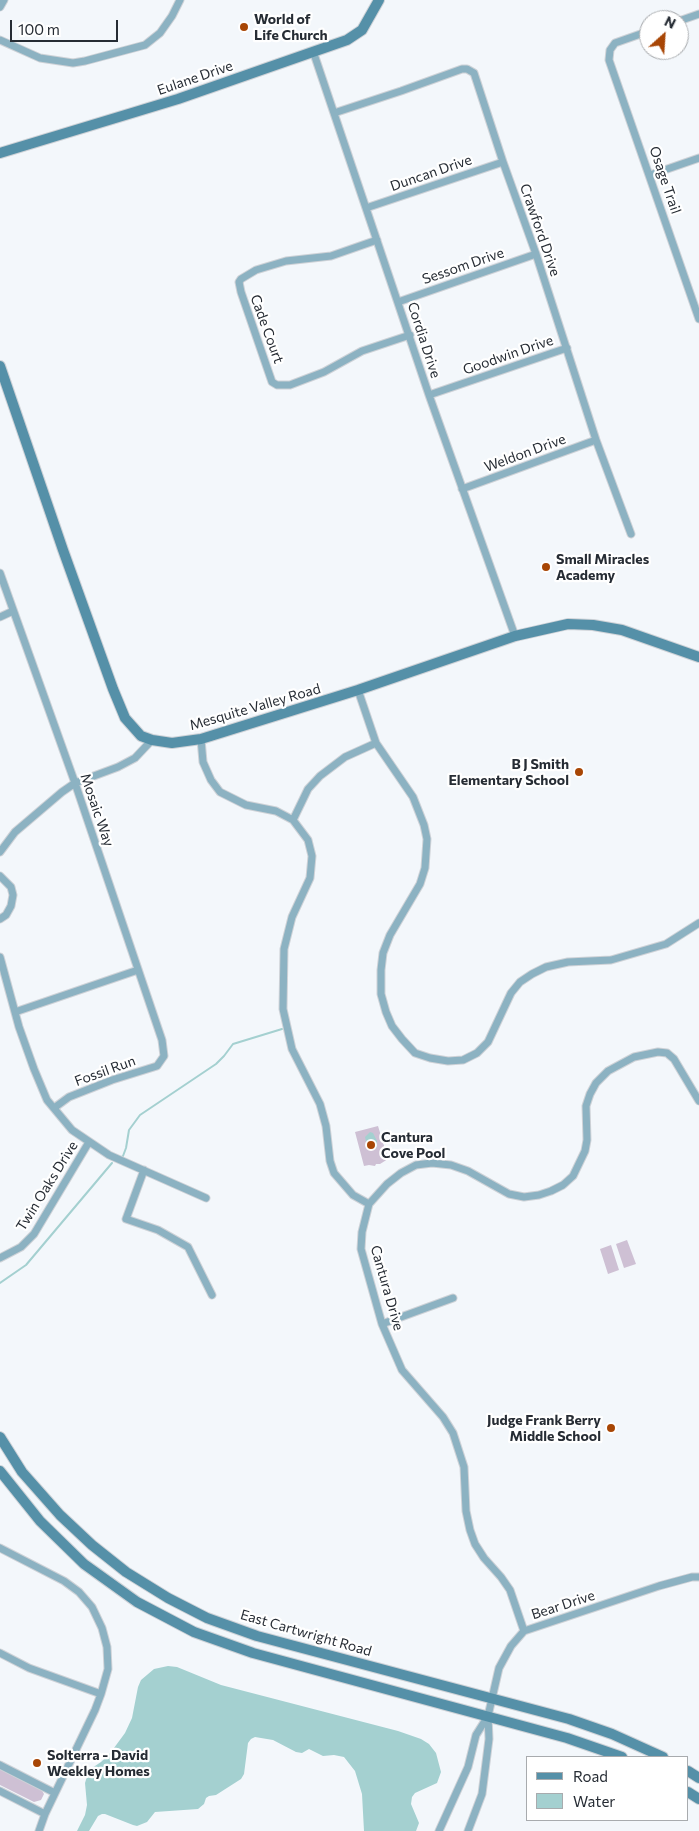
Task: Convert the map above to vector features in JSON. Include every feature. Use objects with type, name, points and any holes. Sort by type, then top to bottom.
[{"type":"main road","name":"Eulane Drive","points":[[0,154],[178,99],[355,36],[362,30],[379,0]]},
{"type":"main road","name":"Mesquite Valley Road","points":[[0,366],[112,689],[125,718],[141,736],[172,743],[201,739],[358,690],[515,636],[568,624],[593,625],[622,630],[699,657]]},
{"type":"main road","name":"East Cartwright Road","points":[[0,1437],[22,1472],[92,1546],[126,1572],[168,1598],[207,1618],[257,1636],[492,1698],[595,1728],[661,1756]]},
{"type":"main road","points":[[0,1471],[40,1521],[84,1564],[137,1602],[194,1632],[253,1653],[567,1738],[619,1756]]},
{"type":"street","points":[[0,7],[4,0]]},
{"type":"street","points":[[0,40],[40,58],[73,63],[85,62],[145,45],[160,32],[172,16],[180,0]]},
{"type":"street","name":"Osage Trail","points":[[639,35],[615,43],[610,50],[609,60],[696,299],[699,319]]},
{"type":"street","name":"Cordia Drive","points":[[313,51],[429,395],[515,636]]},
{"type":"street","name":"Crawford Drive","points":[[334,113],[462,69],[467,69],[474,73],[536,254],[596,440],[631,534]]},
{"type":"street","points":[[650,175],[699,158]]},
{"type":"street","name":"Duncan Drive","points":[[366,208],[503,162]]},
{"type":"street","name":"Cade Court","points":[[377,240],[331,256],[286,261],[256,270],[241,279],[239,282],[240,292],[272,382],[277,385],[290,385],[324,372],[362,351],[410,335]]},
{"type":"street","name":"Sessom Drive","points":[[398,302],[536,254]]},
{"type":"street","name":"Goodwin Drive","points":[[429,395],[567,348]]},
{"type":"street","name":"Weldon Drive","points":[[462,489],[596,440]]},
{"type":"street","name":"Mosaic Way","points":[[0,573],[75,784],[162,1040],[164,1056]]},
{"type":"street","points":[[0,617],[13,611]]},
{"type":"street","points":[[358,690],[376,743],[413,797],[427,839],[425,868],[420,884],[390,935],[383,953],[380,970],[381,994],[386,1012],[392,1026],[415,1053],[448,1061],[463,1060],[478,1053],[488,1042],[511,993],[520,982],[532,974],[546,967],[568,962],[611,960],[666,944],[699,923]]},
{"type":"street","points":[[201,739],[203,762],[211,780],[220,792],[246,805],[276,811],[292,820],[308,840],[312,856],[310,878],[292,917],[284,949],[283,1009],[292,1049],[320,1104],[326,1126],[330,1161],[334,1173],[353,1194],[369,1204]]},
{"type":"street","points":[[0,852],[15,832],[62,792],[75,784],[135,758],[152,740]]},
{"type":"street","points":[[292,820],[308,788],[320,776],[345,757],[376,743]]},
{"type":"street","points":[[0,876],[11,887],[13,895],[11,906],[6,915],[0,919]]},
{"type":"street","points":[[0,957],[15,1012],[34,1069],[47,1100],[72,1130],[109,1155],[206,1198]]},
{"type":"street","points":[[15,1012],[138,970]]},
{"type":"street","name":"Cantura Drive","points":[[524,1631],[510,1590],[475,1544],[466,1511],[464,1468],[453,1433],[444,1417],[402,1370],[382,1324],[361,1249],[362,1232],[369,1204],[386,1184],[401,1173],[416,1165],[432,1163],[452,1165],[468,1170],[509,1194],[524,1197],[539,1195],[563,1185],[573,1176],[585,1151],[587,1140],[586,1106],[596,1083],[608,1071],[634,1057],[658,1052],[667,1053],[674,1059],[699,1101]]},
{"type":"street","name":"Fossil Run","points":[[54,1108],[69,1097],[103,1083],[156,1066],[164,1056]]},
{"type":"street","name":"Twin Oaks Drive","points":[[1,1256],[21,1247],[34,1234],[89,1142]]},
{"type":"street","points":[[144,1170],[126,1219],[158,1230],[188,1247],[212,1295]]},
{"type":"street","points":[[382,1324],[454,1298]]},
{"type":"street","points":[[0,1548],[64,1581],[79,1592],[92,1607],[108,1647],[108,1669],[101,1694],[45,1814],[39,1831]]},
{"type":"street","name":"Bear Drive","points":[[488,1716],[498,1668],[511,1646],[524,1631],[660,1586],[692,1577],[699,1578]]},
{"type":"street","points":[[0,1653],[29,1668],[101,1694]]},
{"type":"street","points":[[439,1831],[468,1767],[476,1735],[488,1716]]},
{"type":"street","points":[[468,1831],[482,1794],[489,1739],[488,1716]]},
{"type":"street","points":[[0,1765],[55,1793]]},
{"type":"street","points":[[0,1791],[45,1814]]},
{"type":"shaded area","name":"Cantura Cove Pool","points":[[378,1126],[388,1159],[375,1166],[364,1166],[355,1132]]},
{"type":"shaded area","points":[[627,1240],[636,1264],[624,1268],[616,1244]]},
{"type":"shaded area","points":[[611,1245],[619,1270],[608,1274],[600,1249]]},
{"type":"shaded area","points":[[0,1769],[41,1789],[44,1794],[41,1800],[34,1802],[0,1785]]},
{"type":"water","points":[[370,1132],[373,1133],[377,1141],[377,1147],[374,1150],[368,1150],[365,1137]]},
{"type":"water","points":[[168,1666],[177,1667],[221,1685],[398,1731],[421,1739],[429,1744],[436,1753],[441,1772],[437,1783],[415,1793],[412,1797],[411,1804],[419,1823],[416,1831],[364,1831],[362,1794],[355,1771],[344,1757],[334,1755],[323,1756],[309,1749],[302,1753],[296,1752],[273,1740],[255,1737],[248,1743],[244,1774],[241,1779],[216,1795],[206,1798],[204,1804],[198,1809],[155,1812],[147,1822],[137,1826],[102,1814],[98,1816],[89,1831],[77,1831],[85,1815],[87,1805],[85,1783],[89,1770],[111,1752],[125,1733],[132,1718],[141,1680],[154,1669]]},
{"type":"waterway","points":[[120,1158],[123,1156],[126,1148],[129,1130],[140,1115],[216,1064],[233,1044],[282,1029]]},
{"type":"waterway","points":[[0,1283],[26,1265],[112,1163]]},
{"type":"place","name":"World of Life Church","points":[[244,27]]},
{"type":"place","name":"Small Miracles Academy","points":[[546,567]]},
{"type":"place","name":"B J Smith Elementary School","points":[[579,772]]},
{"type":"place","name":"Cantura Cove Pool","points":[[371,1145]]},
{"type":"place","name":"Judge Frank Berry Middle School","points":[[611,1428]]},
{"type":"place","name":"Solterra - David Weekley Homes","points":[[37,1763]]}]
